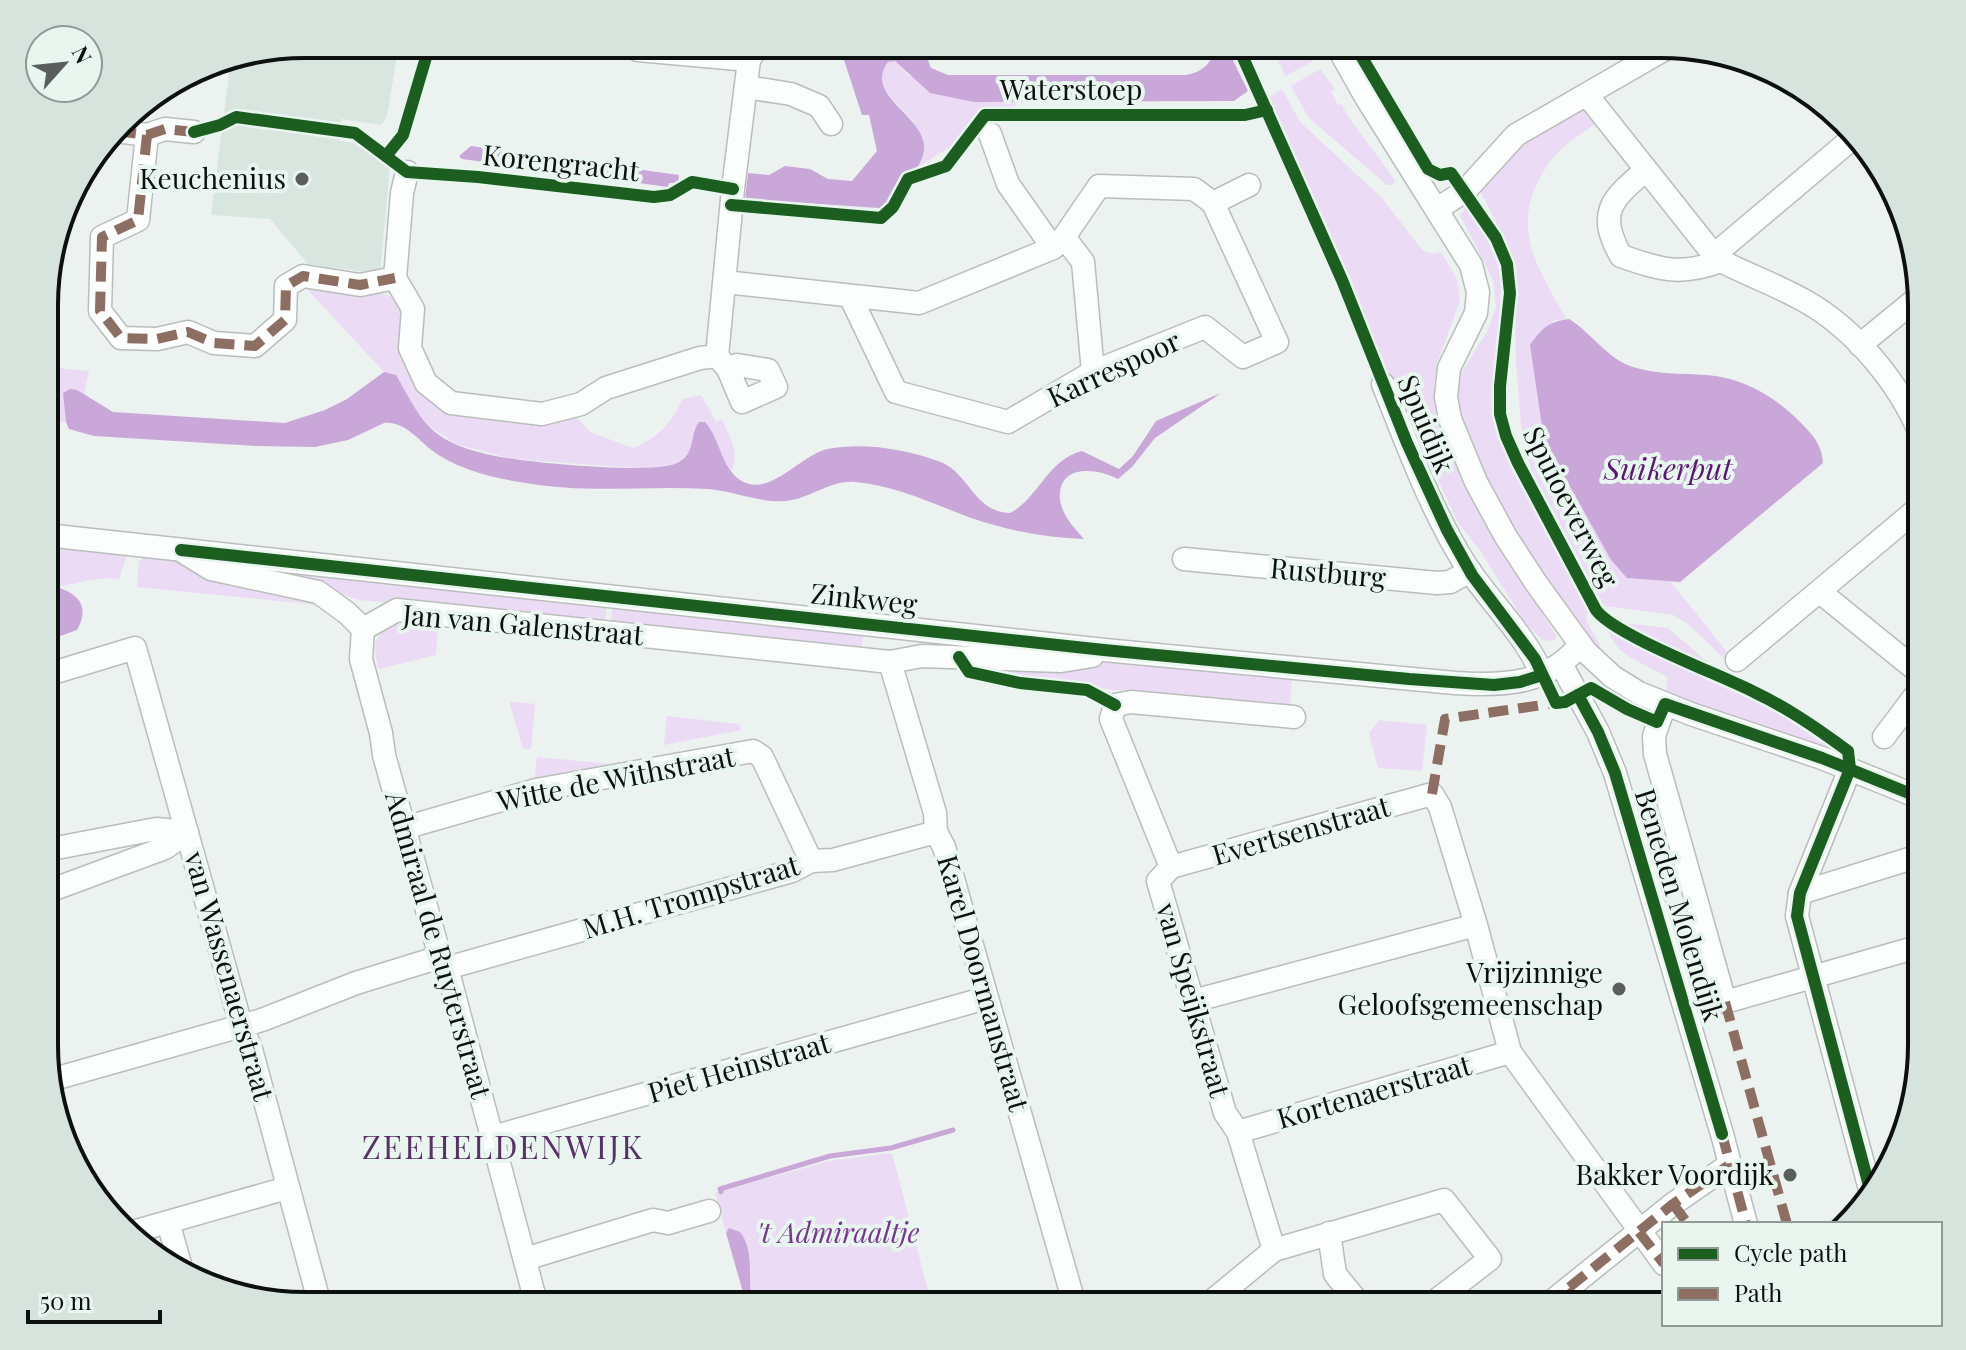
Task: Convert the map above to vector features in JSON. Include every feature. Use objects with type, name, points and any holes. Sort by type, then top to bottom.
[{"type":"street","points":[[407,172],[402,193],[395,278],[413,309],[410,348],[426,383],[440,397],[459,406],[542,414],[581,404],[606,388],[700,358],[722,362],[733,189],[753,58]]},
{"type":"street","points":[[1344,59],[1471,265],[1478,292],[1474,322],[1449,368],[1446,397],[1450,419],[1470,469],[1501,529],[1580,645],[1613,677],[1639,693],[1661,713],[1850,769],[1907,792]]},
{"type":"street","points":[[1437,209],[1465,191],[1516,135],[1648,59]]},
{"type":"street","points":[[746,87],[791,94],[819,106],[831,124]]},
{"type":"street","points":[[1587,95],[1718,258],[1805,301],[1834,321],[1860,345],[1907,408]]},
{"type":"street","points":[[128,133],[147,135],[165,129],[194,132]]},
{"type":"street","points":[[990,134],[1008,184],[1058,242],[1083,262],[1093,372]]},
{"type":"street","points":[[147,135],[138,220],[102,237],[100,311],[121,338],[157,339],[188,332],[214,343],[255,346],[285,320],[286,286],[303,276],[360,285],[395,278]]},
{"type":"street","points":[[1646,170],[1617,194],[1608,214],[1609,235],[1621,256],[1659,269],[1695,270],[1718,258],[1848,143]]},
{"type":"street","points":[[725,282],[919,303],[1058,242],[1099,186],[1194,189],[1213,203],[1249,185]]},
{"type":"street","name":"Karrespoor","points":[[851,298],[896,392],[1008,422],[1093,372],[1205,327],[1243,357],[1277,342],[1213,203]]},
{"type":"street","points":[[1860,345],[1907,306]]},
{"type":"street","name":"Spuidijk","points":[[1383,384],[1437,510],[1470,571],[1532,655],[1552,670]]},
{"type":"street","points":[[1737,660],[1907,518]]},
{"type":"street","name":"Zinkweg","points":[[58,536],[1104,650],[1463,684],[1513,683],[1552,670]]},
{"type":"street","name":"Jan van Galenstraat","points":[[181,550],[211,569],[318,592],[363,629],[397,610],[890,662]]},
{"type":"street","name":"Rustburg","points":[[1184,559],[1437,583],[1450,582],[1470,571]]},
{"type":"street","points":[[1820,592],[1907,663]]},
{"type":"street","name":"Admiraal de Ruyterstraat","points":[[363,629],[361,659],[404,828],[493,1137],[533,1291]]},
{"type":"street","points":[[1552,670],[1580,645]]},
{"type":"street","name":"van Wassenaerstraat","points":[[58,671],[135,648],[241,1025],[251,1049],[316,1291]]},
{"type":"street","name":"Zinkweg","points":[[890,662],[922,656],[1061,661],[1089,658],[1104,650]]},
{"type":"street","name":"Karel Doormanstraat","points":[[890,662],[935,813],[936,832],[944,847],[1071,1292]]},
{"type":"street","name":"Beneden Molendijk","points":[[1552,670],[1598,732],[1615,773],[1745,1222]]},
{"type":"street","name":"van Speijkstraat","points":[[1274,1250],[1238,1132],[1225,1113],[1158,881],[1171,867],[1111,719],[1115,705],[1131,702],[1294,717]]},
{"type":"street","points":[[1884,737],[1907,707]]},
{"type":"street","points":[[1661,713],[1654,745],[1659,770],[1725,1002],[1907,950]]},
{"type":"street","name":"Witte de Withstraat","points":[[404,828],[536,790],[753,751],[762,757],[811,861]]},
{"type":"street","points":[[1850,769],[1800,893],[1797,920],[1867,1180]]},
{"type":"street","name":"Evertsenstraat","points":[[1171,867],[1432,794],[1440,807],[1476,925]]},
{"type":"street","points":[[59,848],[156,829],[187,832]]},
{"type":"street","points":[[59,887],[165,848],[187,832]]},
{"type":"street","name":"M.H. Trompstraat","points":[[60,1077],[262,1020],[356,983],[792,871],[811,861],[833,860],[936,832]]},
{"type":"street","points":[[1800,893],[1907,860]]},
{"type":"street","points":[[1193,1001],[1476,925],[1510,1052],[1662,1261]]},
{"type":"street","name":"Piet Heinstraat","points":[[493,1137],[986,998]]},
{"type":"street","name":"Kortenaerstraat","points":[[1238,1132],[1510,1052]]},
{"type":"street","points":[[1580,1292],[1639,1232],[1694,1188],[1729,1165]]},
{"type":"street","points":[[141,1230],[287,1188]]},
{"type":"street","points":[[1223,1292],[1274,1250],[1444,1200],[1490,1259],[1447,1292]]},
{"type":"street","points":[[525,1259],[653,1220],[668,1223],[709,1211]]},
{"type":"street","points":[[168,1222],[178,1257]]},
{"type":"street","points":[[1329,1233],[1335,1274],[1349,1292]]},
{"type":"shaded area","points":[[398,58],[387,116],[381,125],[341,119],[340,141],[363,144],[390,166],[380,274],[308,264],[270,219],[211,215],[230,70],[273,60]]},
{"type":"green space","points":[[1277,59],[1317,59],[1286,76]]},
{"type":"green space","points":[[895,60],[908,75],[974,102],[1022,101],[915,169],[923,155],[918,131],[885,90],[882,81],[888,62]]},
{"type":"green space","points":[[1320,69],[1335,89],[1331,92],[1338,105],[1341,104],[1395,181],[1392,185],[1387,185],[1309,118],[1291,86]]},
{"type":"green space","points":[[1282,89],[1300,122],[1381,197],[1423,251],[1441,252],[1457,279],[1460,301],[1437,363],[1435,409],[1442,433],[1490,529],[1557,637],[1552,641],[1542,640],[1524,621],[1481,552],[1458,522],[1399,398],[1266,99]]},
{"type":"green space","points":[[1578,105],[1595,124],[1564,146],[1549,163],[1536,186],[1528,222],[1529,239],[1540,271],[1566,319],[1553,321],[1544,440],[1611,560],[1627,578],[1670,581],[1731,657],[1726,660],[1689,625],[1673,615],[1604,606],[1531,469],[1522,437],[1516,361],[1514,258],[1480,190],[1506,154]]},
{"type":"green space","points":[[1470,202],[1499,256],[1501,266],[1503,398],[1517,474],[1588,609],[1586,620],[1605,655],[1576,625],[1499,507],[1456,414],[1460,375],[1488,330],[1496,307],[1493,280],[1460,215]]},
{"type":"green space","points":[[311,280],[391,296],[407,322],[422,386],[563,420],[576,417],[590,432],[633,448],[663,429],[683,399],[701,395],[716,422],[722,419],[731,439],[735,458],[731,471],[721,453],[695,438],[679,461],[651,469],[512,459],[456,444],[429,426],[306,288],[306,283]]},
{"type":"green space","points":[[58,368],[89,371],[84,395],[77,390],[64,393],[66,422],[58,421]]},
{"type":"green space","points":[[58,547],[127,555],[119,579],[58,586]]},
{"type":"green space","points":[[143,553],[174,558],[193,573],[204,577],[303,593],[329,606],[137,587],[139,560],[142,560]]},
{"type":"green space","points":[[225,567],[286,569],[607,601],[605,621],[359,600],[316,585]]},
{"type":"green space","points":[[613,602],[863,628],[862,652],[611,622]]},
{"type":"green space","points":[[1606,621],[1668,628],[1726,678],[1825,741],[1838,754],[1666,691],[1668,678],[1621,650],[1614,643]]},
{"type":"green space","points":[[394,624],[438,628],[436,655],[379,669],[376,643],[381,633]]},
{"type":"green space","points":[[1123,656],[1292,677],[1290,708],[1021,680],[971,668]]},
{"type":"green space","points":[[509,701],[535,704],[531,749],[523,749]]},
{"type":"green space","points":[[667,716],[739,724],[741,730],[664,745]]},
{"type":"green space","points":[[1379,720],[1427,725],[1422,771],[1378,768],[1369,733]]},
{"type":"green space","points":[[537,757],[620,765],[534,784]]},
{"type":"green space","name":"'t Admiraaltje","points":[[892,1153],[928,1291],[743,1291],[715,1193],[833,1160]]},
{"type":"water","points":[[843,58],[927,58],[931,68],[948,75],[1186,75],[1198,71],[1210,59],[1232,59],[1248,91],[1234,101],[974,102],[930,93],[895,61],[888,62],[882,75],[884,87],[924,142],[923,155],[917,168],[885,206],[745,199],[748,173],[769,175],[785,166],[810,169],[828,179],[852,181],[877,151],[869,115],[862,115]]},
{"type":"water","points":[[471,146],[679,175],[678,183],[669,183],[668,187],[462,159],[459,156]]},
{"type":"water","name":"Suikerput","points":[[1569,319],[1615,358],[1633,367],[1661,373],[1720,377],[1757,390],[1779,404],[1808,430],[1818,445],[1823,463],[1680,582],[1627,578],[1611,560],[1544,440],[1530,345],[1546,327]]},
{"type":"water","points":[[384,372],[396,375],[420,415],[439,435],[458,445],[510,459],[589,466],[664,466],[683,459],[690,449],[696,427],[699,422],[705,422],[729,468],[740,480],[751,484],[773,480],[828,449],[855,446],[884,448],[925,457],[948,466],[988,506],[1010,513],[1029,498],[1060,462],[1070,456],[1082,451],[1119,469],[1133,456],[1156,421],[1221,393],[1155,438],[1118,479],[1090,471],[1071,474],[1065,480],[1061,488],[1061,506],[1084,539],[1041,535],[998,526],[899,491],[855,482],[837,484],[795,500],[776,501],[708,489],[594,489],[514,481],[476,472],[452,462],[409,431],[391,423],[384,423],[348,440],[315,447],[94,436],[69,429],[66,422],[63,393],[70,389],[77,390],[113,412],[285,423],[347,399]]},
{"type":"water","points":[[58,588],[77,598],[81,605],[83,612],[77,630],[58,637]]},
{"type":"water","points":[[729,1228],[740,1232],[745,1240],[751,1291],[743,1291],[726,1233]]},
{"type":"waterway","points":[[721,1192],[720,1189],[830,1156],[891,1148],[953,1130]]},
{"type":"marked path","points":[[128,133],[147,135],[165,129],[194,132]]},
{"type":"marked path","points":[[147,135],[138,220],[102,237],[100,311],[121,338],[157,339],[188,332],[214,343],[255,346],[285,320],[286,286],[303,276],[360,285],[395,278]]},
{"type":"marked path","points":[[1432,794],[1445,719],[1556,703]]},
{"type":"marked path","points":[[1725,1002],[1786,1222]]},
{"type":"marked path","points":[[1722,1134],[1745,1222]]},
{"type":"marked path","points":[[1564,1292],[1673,1204],[1729,1165]]},
{"type":"marked path","points":[[1673,1204],[1686,1222]]},
{"type":"marked path","points":[[1639,1232],[1662,1261]]},
{"type":"cycle path","points":[[386,156],[403,135],[426,58]]},
{"type":"cycle path","points":[[1244,59],[1342,280],[1407,443],[1447,530],[1472,575],[1535,659],[1556,703],[1565,702],[1591,688],[1657,722],[1665,704],[1822,758],[1907,792]]},
{"type":"cycle path","name":"Spuioeverweg","points":[[1363,59],[1428,169],[1440,175],[1451,173],[1496,238],[1507,264],[1510,293],[1500,414],[1518,463],[1596,610],[1645,642],[1779,705],[1848,751],[1850,769],[1800,893],[1797,916],[1867,1180]]},
{"type":"cycle path","name":"Waterstoep","points":[[731,205],[881,218],[893,207],[908,179],[946,166],[985,115],[1245,115],[1267,110]]},
{"type":"cycle path","name":"Korengracht","points":[[194,132],[236,117],[355,133],[407,172],[654,197],[670,195],[692,182],[733,189]]},
{"type":"cycle path","points":[[181,550],[1104,650],[1409,679],[1494,685],[1542,675]]},
{"type":"cycle path","points":[[959,657],[969,672],[1020,683],[1087,690],[1115,705]]},
{"type":"cycle path","points":[[1578,695],[1615,773],[1722,1134]]},
{"type":"place","name":"Keuchenius","points":[[302,179]]},
{"type":"place","name":"Vrijzinnige Geloofsgemeenschap","points":[[1619,989]]},
{"type":"place","name":"Bakker Voordijk","points":[[1790,1175]]},
{"type":"district","name":"ZEEHELDENWIJK","points":[[503,1148]]}]
